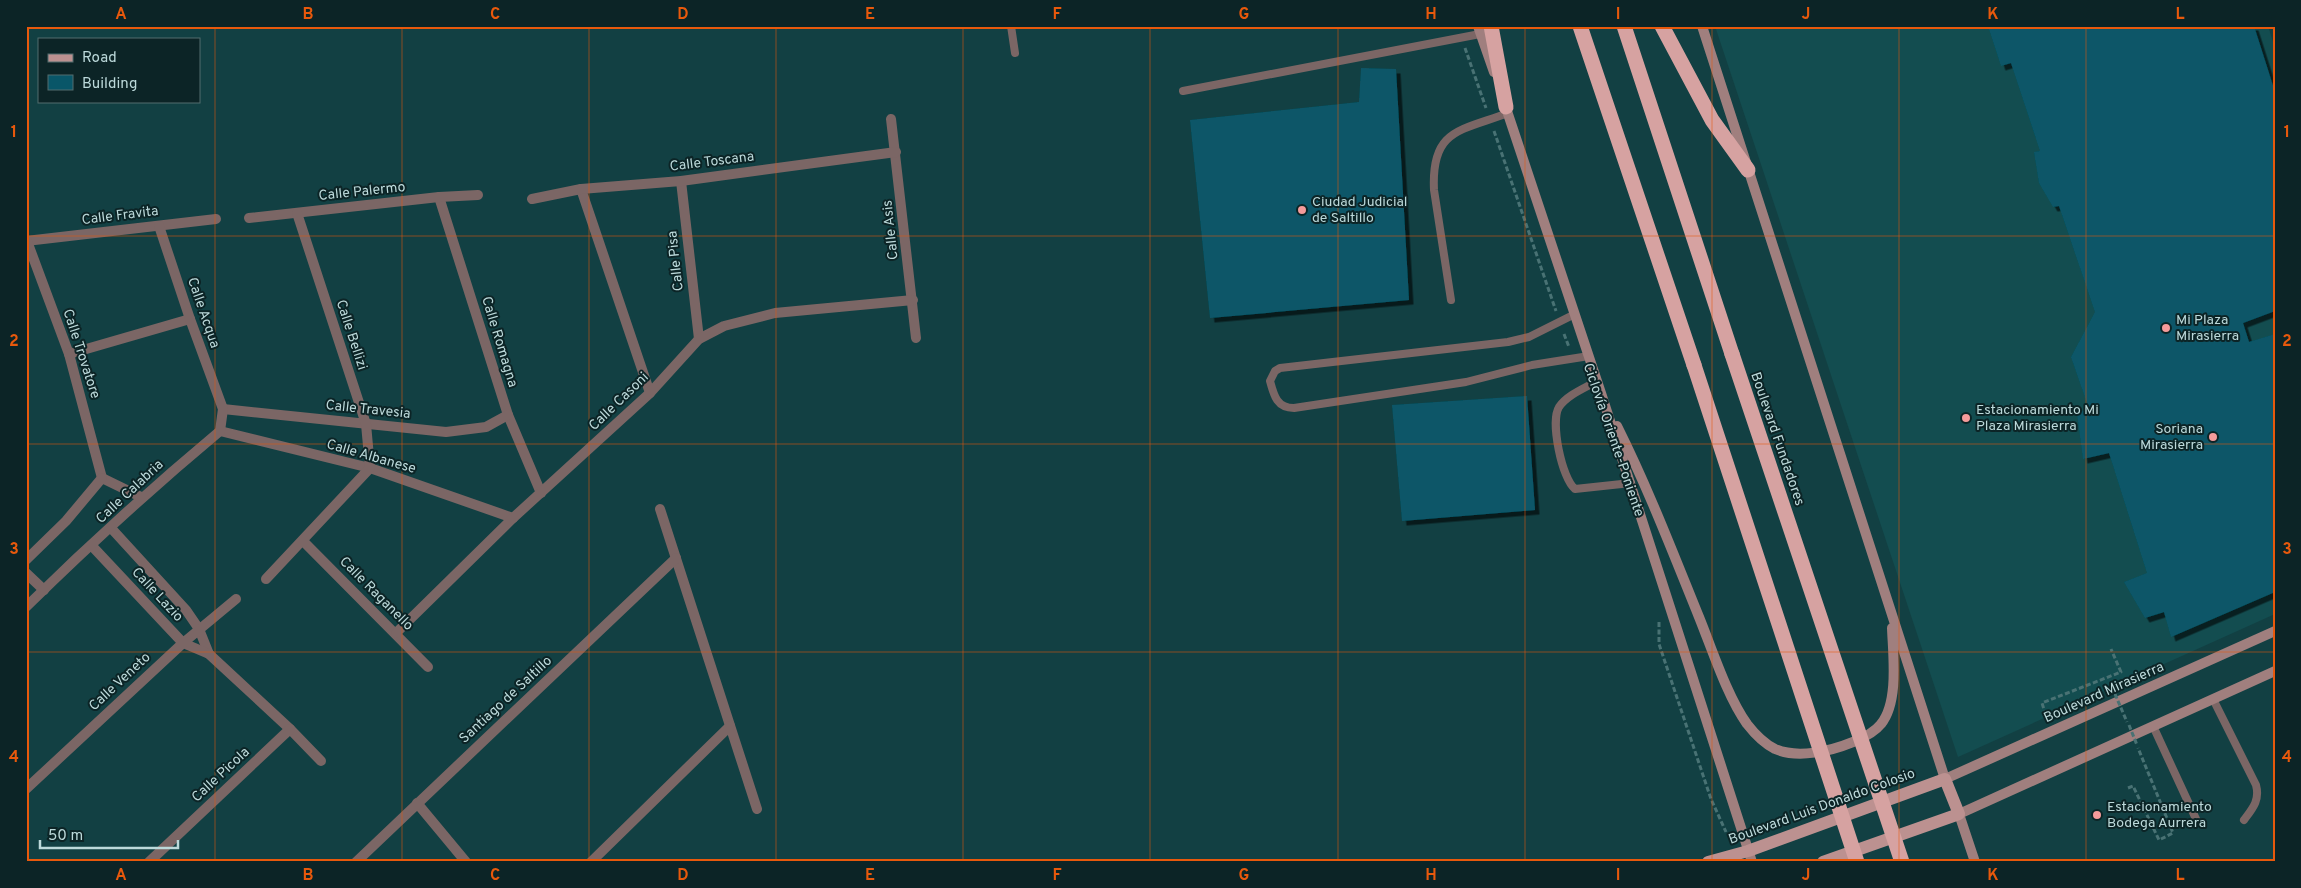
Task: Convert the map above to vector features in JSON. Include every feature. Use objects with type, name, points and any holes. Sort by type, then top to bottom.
[{"type":"highway","points":[[1580,26],[1694,365],[1857,862]]},
{"type":"highway","name":"Boulevard Fundadores","points":[[1624,26],[1902,862]]},
{"type":"highway","points":[[1662,26],[1712,120],[1748,170]]},
{"type":"highway","points":[[1483,29],[1507,110]]},
{"type":"main road","points":[[1702,26],[1891,616],[1974,862]]},
{"type":"main road","points":[[1507,110],[1597,381],[1638,468],[1722,676],[1747,724],[1775,749],[1788,753],[1802,754],[1848,744],[1868,736],[1881,725],[1887,715],[1892,699],[1891,616]]},
{"type":"main road","points":[[1602,393],[1745,856]]},
{"type":"main road","name":"Boulevard Mirasierra","points":[[1945,780],[2275,631]]},
{"type":"main road","points":[[1823,862],[1959,814],[2275,671]]},
{"type":"main road","name":"Boulevard Luis Donaldo Colosio","points":[[1708,862],[1745,856],[1945,780]]},
{"type":"street","name":"Calle Asis","points":[[892,119],[916,338]]},
{"type":"street","name":"Calle Toscana","points":[[532,199],[580,190],[681,181],[896,152]]},
{"type":"street","name":"Calle Pisa","points":[[681,181],[699,339]]},
{"type":"street","points":[[580,190],[650,393]]},
{"type":"street","name":"Calle Palermo","points":[[249,218],[439,197],[478,195]]},
{"type":"street","name":"Calle Romagna","points":[[439,197],[508,416],[541,494]]},
{"type":"street","name":"Calle Bellizi","points":[[297,213],[366,424],[370,468]]},
{"type":"street","name":"Calle Fravita","points":[[27,241],[216,219]]},
{"type":"street","name":"Calle Acqua","points":[[159,226],[223,409]]},
{"type":"street","name":"Calle Trovatore","points":[[27,241],[69,354],[102,478]]},
{"type":"street","name":"Calle Casoni","points":[[396,633],[513,518],[650,393],[699,339],[724,326],[775,313],[913,300]]},
{"type":"street","points":[[69,354],[190,319]]},
{"type":"street","points":[[220,431],[223,409]]},
{"type":"street","name":"Calle Travesia","points":[[223,409],[446,432],[486,427],[508,416]]},
{"type":"street","name":"Calle Calabria","points":[[26,607],[111,528],[141,497],[220,431]]},
{"type":"street","name":"Calle Albanese","points":[[220,431],[370,468],[513,518]]},
{"type":"street","points":[[266,579],[303,542],[370,468]]},
{"type":"street","points":[[102,478],[141,497]]},
{"type":"street","name":"Calle Calabria","points":[[26,560],[66,521],[102,478]]},
{"type":"street","points":[[660,509],[757,809]]},
{"type":"street","name":"Calle Lazio","points":[[111,528],[186,610],[200,629],[209,654]]},
{"type":"street","name":"Calle Raganello","points":[[303,542],[428,667]]},
{"type":"street","name":"Calle Lazio","points":[[92,546],[183,643],[209,654],[290,729],[320,762]]},
{"type":"street","name":"Santiago de Saltillo","points":[[356,862],[676,558]]},
{"type":"street","points":[[26,573],[44,590]]},
{"type":"street","name":"Calle Veneto","points":[[26,789],[183,643],[236,599]]},
{"type":"street","points":[[591,862],[730,726]]},
{"type":"street","name":"Calle Picola","points":[[149,862],[290,729]]},
{"type":"street","points":[[417,803],[466,862]]},
{"type":"lane","points":[[1011,26],[1015,53]]},
{"type":"lane","points":[[1183,91],[1461,38],[1483,29]]},
{"type":"lane","points":[[1451,300],[1434,190],[1433,172],[1436,158],[1441,146],[1459,130],[1490,119],[1507,110]]},
{"type":"lane","points":[[1575,314],[1530,337],[1500,344],[1280,368],[1275,371],[1270,381],[1273,395],[1279,404],[1285,408],[1294,408],[1466,382],[1532,365],[1589,356]]},
{"type":"lane","points":[[1597,381],[1565,400],[1556,413],[1556,430],[1563,469],[1569,484],[1575,489],[1630,483]]},
{"type":"lane","points":[[2213,699],[2256,785],[2258,794],[2253,807],[2244,820]]},
{"type":"lane","points":[[2153,726],[2196,819]]},
{"type":"path","name":"Ciclovía Oriente-Poniente","points":[[1461,38],[1573,359]]},
{"type":"path","points":[[1660,616],[1659,644],[1711,799],[1745,856]]},
{"type":"path","points":[[2055,712],[2046,716],[2042,703],[2120,672],[2111,649]]},
{"type":"path","points":[[2104,691],[2112,687],[2173,833],[2159,840],[2133,786],[2128,788]]},
{"type":"shaded area","name":"Mi Plaza Mirasierra","points":[[1715,26],[2268,26],[2275,48],[2275,614],[1958,757]]},
{"type":"building","name":"Mi Plaza Mirasierra","points":[[1988,26],[2254,26],[2275,92],[2275,311],[2243,323],[2249,342],[2275,334],[2275,592],[2171,637],[2164,612],[2145,618],[2124,582],[2147,573],[2109,453],[2083,459],[2077,413],[2089,409],[2071,357],[2095,312],[2059,206],[2053,207],[2039,183],[2034,152],[2040,151],[2011,63],[2001,66]]},
{"type":"building","name":"Ciudad Judicial de Saltillo","points":[[1361,68],[1396,69],[1409,300],[1210,318],[1190,120],[1359,102]]},
{"type":"building","points":[[1527,396],[1535,510],[1402,521],[1392,405]]},
{"type":"place","name":"Ciudad Judicial de Saltillo","points":[[1302,210]]},
{"type":"place","name":"Mi Plaza Mirasierra","points":[[2166,328]]},
{"type":"place","name":"Estacionamiento Mi Plaza Mirasierra","points":[[1966,418]]},
{"type":"place","name":"Soriana Mirasierra","points":[[2213,437]]},
{"type":"place","name":"Estacionamiento Bodega Aurrera","points":[[2097,815]]}]
